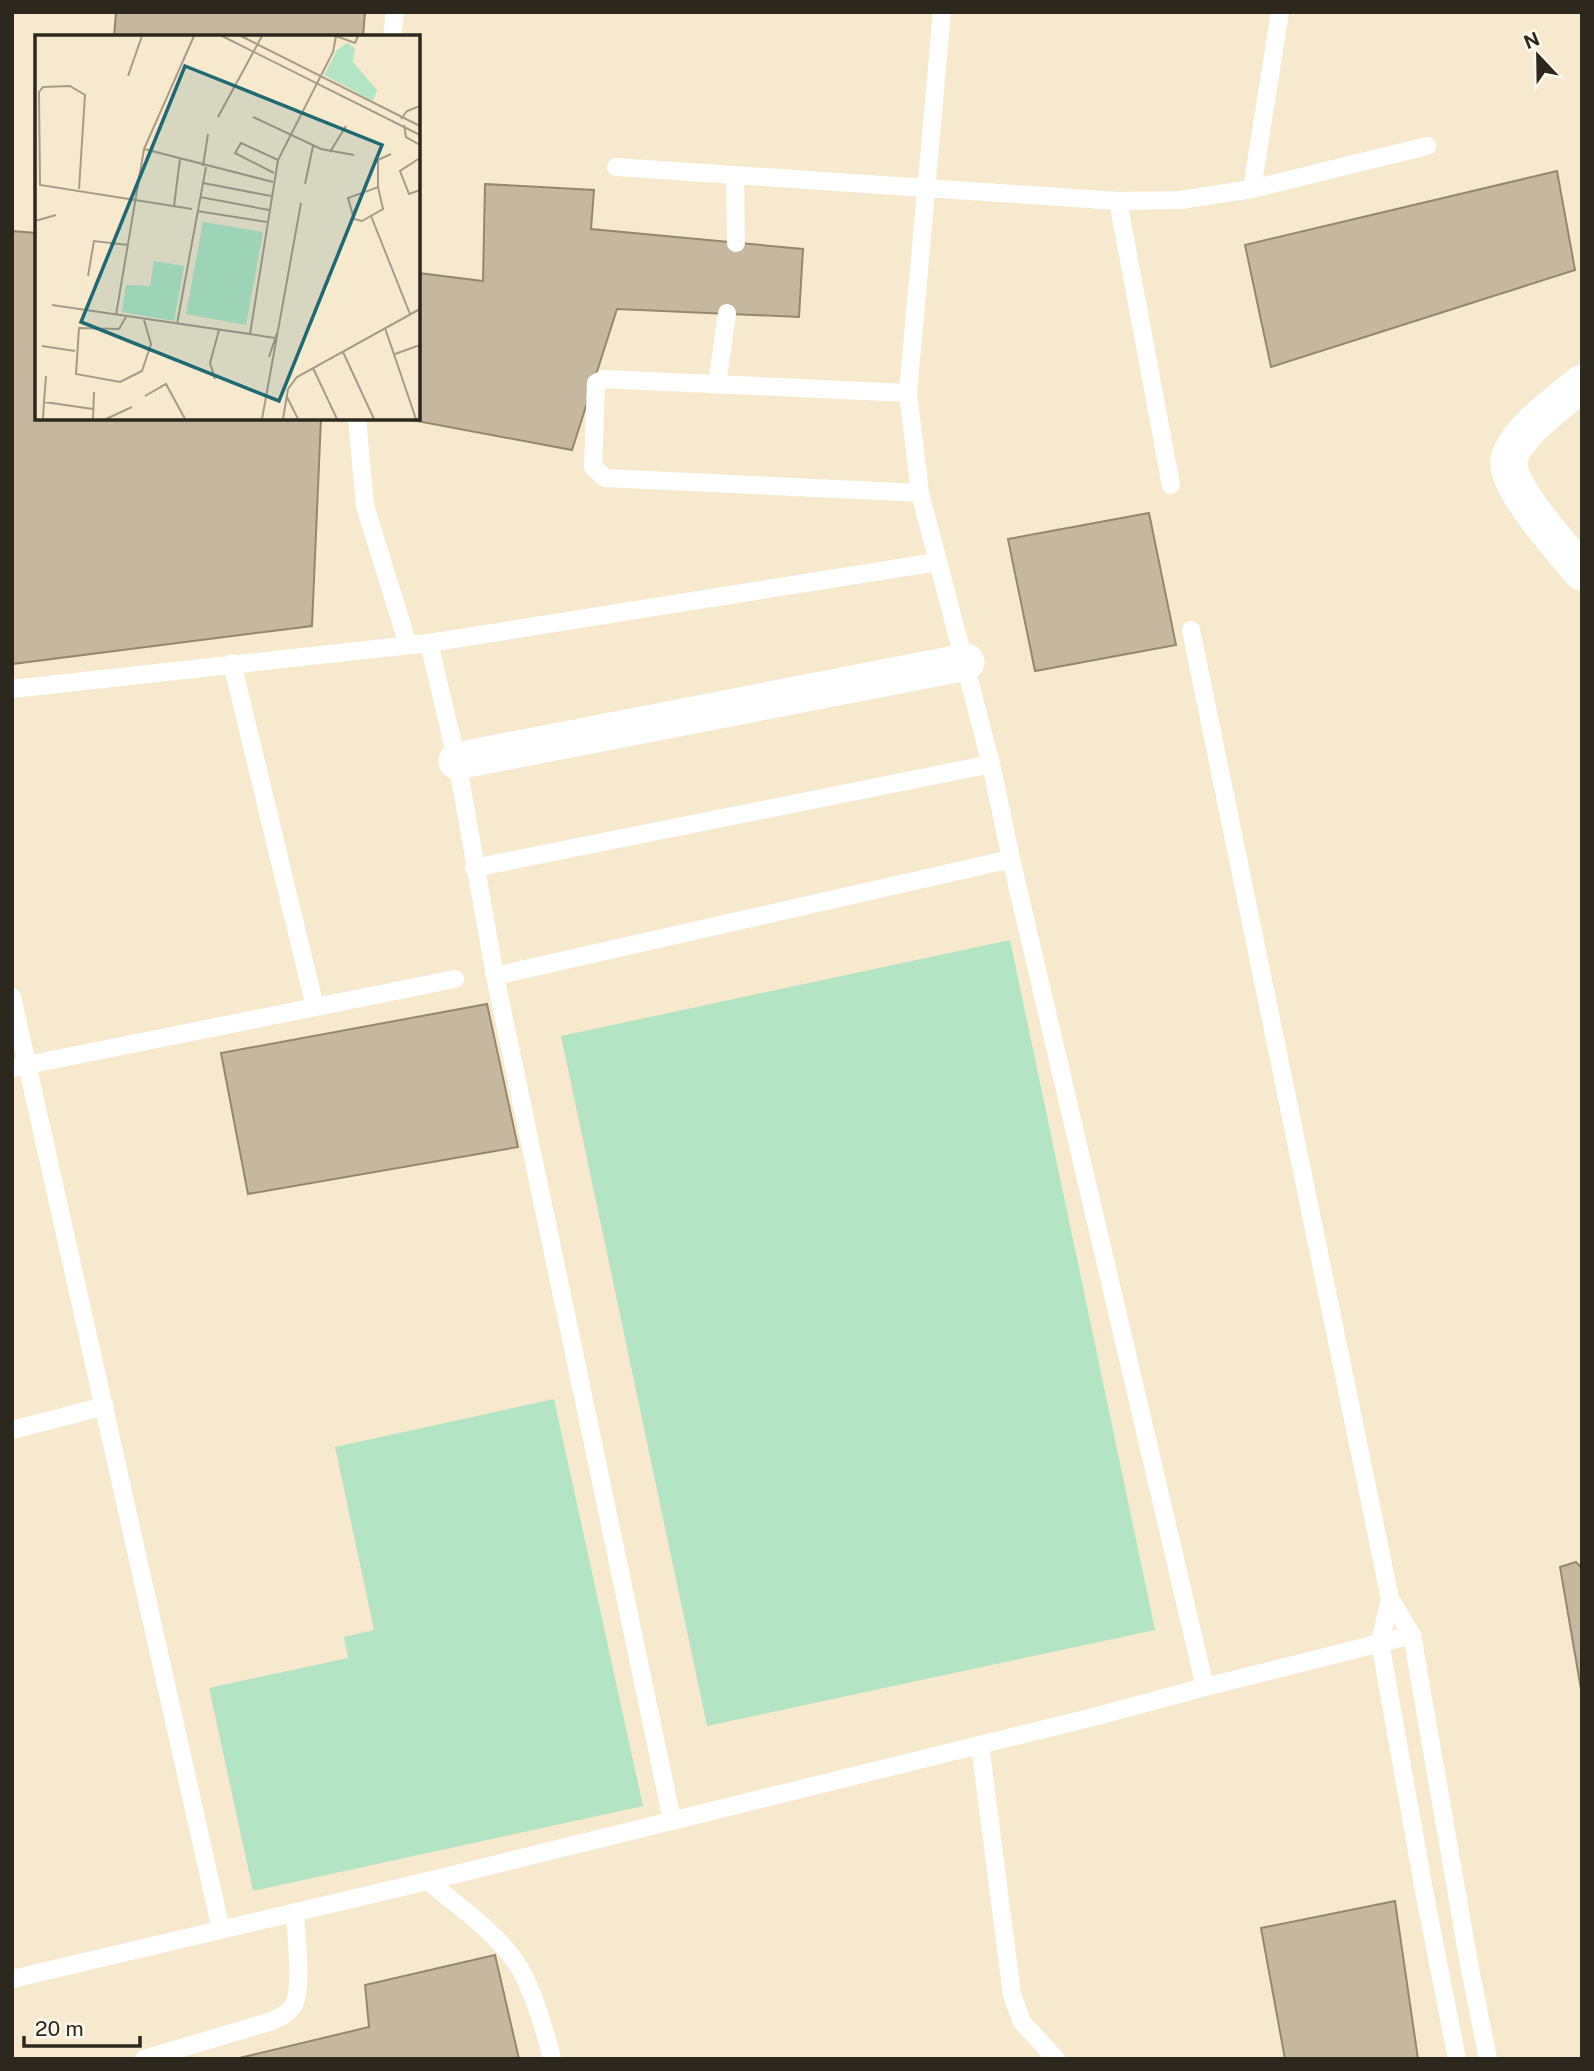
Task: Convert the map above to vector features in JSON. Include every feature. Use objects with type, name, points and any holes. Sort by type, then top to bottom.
[{"type":"street","points":[[1582,383],[1520,438],[1508,458],[1509,472],[1521,495],[1582,572]]},
{"type":"street","points":[[457,761],[966,662]]},
{"type":"lane","points":[[393,35],[395,12]]},
{"type":"lane","points":[[942,12],[908,393],[920,493],[991,764],[1205,1687]]},
{"type":"lane","points":[[1252,189],[1280,12]]},
{"type":"lane","points":[[616,167],[1118,201],[1180,200],[1252,189],[1427,146]]},
{"type":"lane","points":[[736,175],[736,243]]},
{"type":"lane","points":[[1118,201],[1171,485]]},
{"type":"lane","points":[[717,385],[727,313]]},
{"type":"lane","points":[[908,393],[608,378],[596,383],[594,470],[605,478],[920,493]]},
{"type":"lane","points":[[357,420],[365,506],[408,645]]},
{"type":"lane","points":[[12,689],[429,643],[937,562]]},
{"type":"lane","points":[[1191,630],[1390,1600],[1412,1635],[1469,1969],[1488,2059]]},
{"type":"lane","points":[[429,643],[457,761],[495,976],[672,1820]]},
{"type":"lane","points":[[232,663],[315,1007]]},
{"type":"lane","points":[[474,868],[991,764]]},
{"type":"lane","points":[[495,976],[1011,859]]},
{"type":"lane","points":[[19,1066],[455,979]]},
{"type":"lane","points":[[12,997],[19,1066],[105,1406],[220,1930]]},
{"type":"lane","points":[[12,1430],[105,1406]]},
{"type":"lane","points":[[1390,1600],[1380,1642],[1457,2059]]},
{"type":"lane","points":[[12,1979],[428,1881],[1412,1635]]},
{"type":"lane","points":[[980,1745],[1012,1996],[1022,2022],[1056,2059]]},
{"type":"lane","points":[[428,1881],[494,1937],[514,1959],[545,2031],[552,2059]]},
{"type":"lane","points":[[144,2059],[270,2022],[285,2015],[295,2003],[297,1985],[295,1912]]},
{"type":"green space","points":[[1010,940],[1155,1630],[707,1726],[561,1036]]},
{"type":"green space","points":[[554,1399],[643,1806],[253,1891],[209,1688],[348,1658],[344,1637],[374,1630],[335,1447]]},
{"type":"building","points":[[116,12],[365,12],[363,35],[114,35]]},
{"type":"building","points":[[1557,171],[1575,270],[1271,367],[1245,245]]},
{"type":"building","points":[[485,184],[594,190],[591,229],[803,249],[799,317],[617,309],[572,450],[412,420],[420,420],[420,273],[483,281]]},
{"type":"building","points":[[12,231],[35,233],[35,420],[321,420],[312,626],[12,664]]},
{"type":"building","points":[[1149,513],[1176,645],[1035,671],[1008,539]]},
{"type":"building","points":[[487,1004],[518,1147],[248,1194],[221,1053]]},
{"type":"building","points":[[1576,1562],[1582,1568],[1582,1695],[1560,1567]]},
{"type":"building","points":[[1395,1901],[1418,2059],[1285,2059],[1261,1928]]},
{"type":"building","points":[[495,1955],[519,2059],[235,2059],[369,2027],[365,1985]]}]
